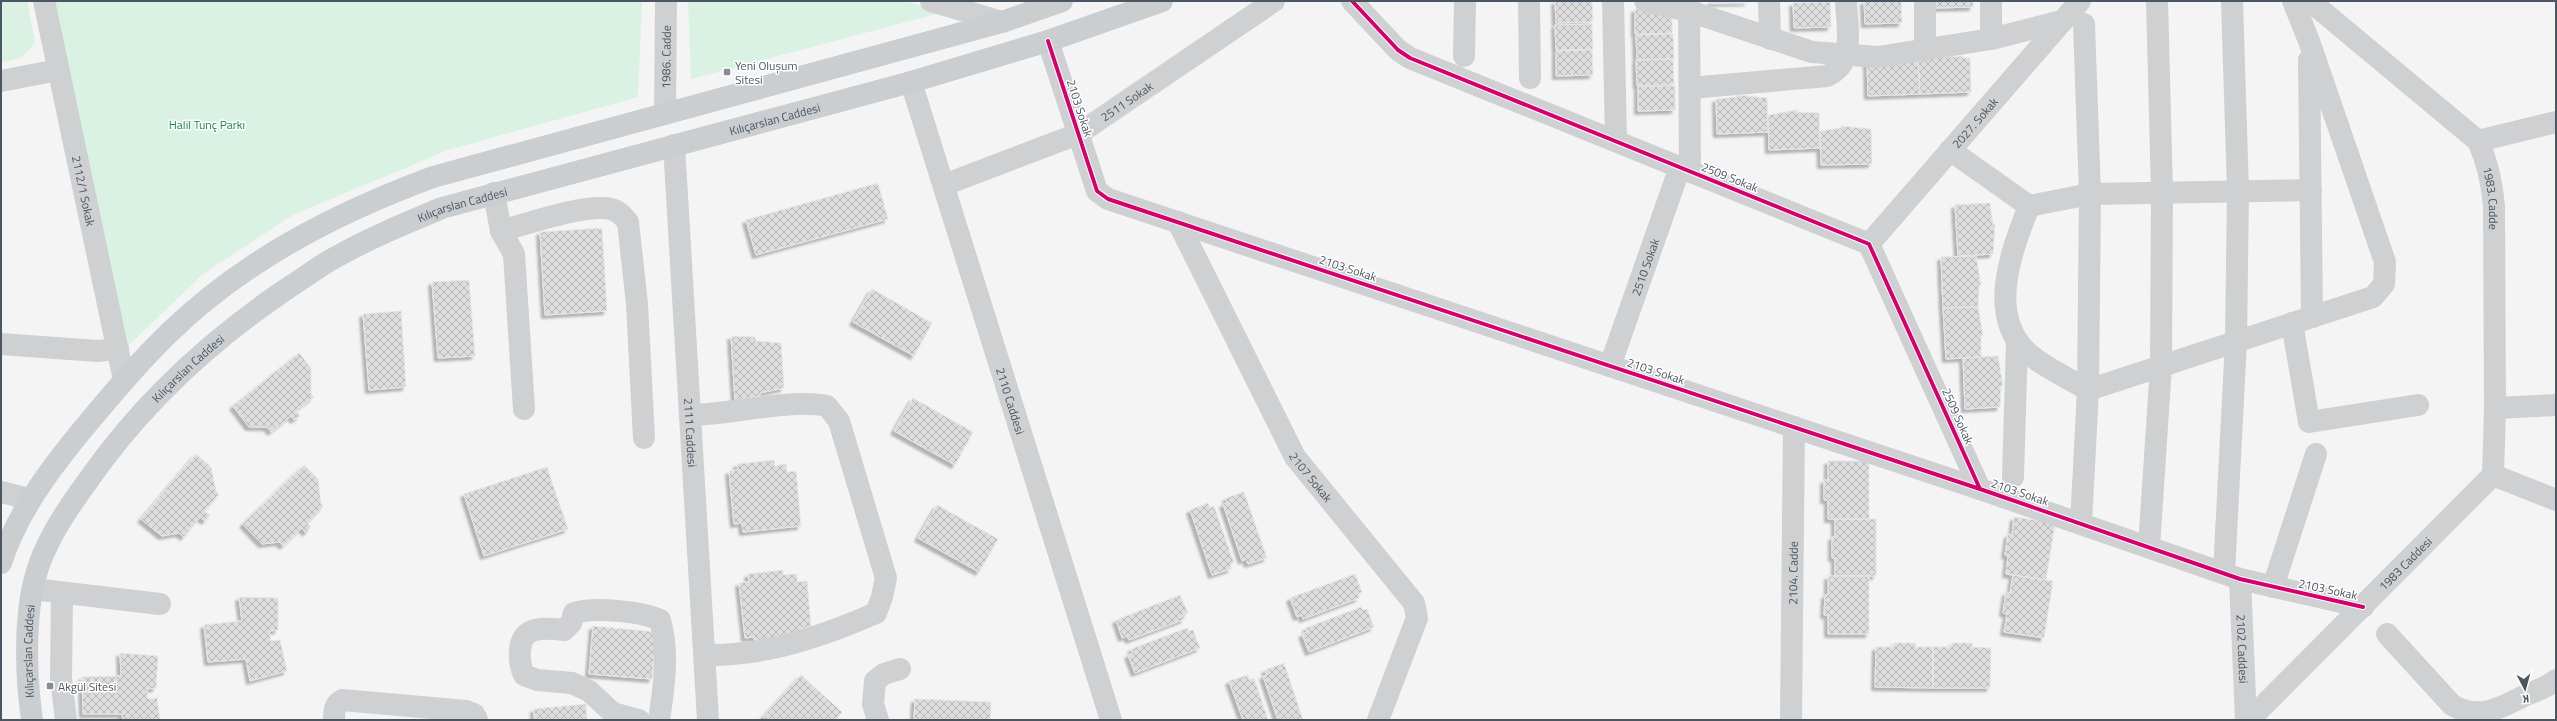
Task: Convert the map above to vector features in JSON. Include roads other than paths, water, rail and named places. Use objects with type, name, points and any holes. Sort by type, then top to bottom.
[{"type":"main road","points":[[1,564],[5,549],[29,502],[67,448],[124,380],[170,332],[246,270],[310,230],[373,199],[433,177],[1002,22],[1062,1]]},
{"type":"main road","name":"Kılıçarslan Caddesi","points":[[32,720],[28,686],[29,613],[33,589],[47,548],[65,513],[97,467],[141,411],[195,358],[259,308],[334,258],[390,229],[429,213],[494,193],[911,82],[1048,41],[1162,1]]},
{"type":"main road","points":[[665,113],[674,145]]},
{"type":"street","name":"2112/1 Sokak","points":[[44,1],[124,380]]},
{"type":"street","name":"1986. Cadde","points":[[665,113],[666,1]]},
{"type":"street","points":[[932,1],[968,6],[1002,22]]},
{"type":"street","name":"2511 Sokak","points":[[944,185],[1078,134],[1274,1]]},
{"type":"street","name":"2509 Sokak","points":[[1352,1],[1403,55],[1869,244],[1980,489]]},
{"type":"street","points":[[1464,56],[1465,1]]},
{"type":"street","points":[[1529,1],[1530,78]]},
{"type":"street","points":[[1614,1],[1616,141]]},
{"type":"street","points":[[1645,1],[1689,6],[1770,39],[1812,52],[1878,56],[1991,39],[2062,21]]},
{"type":"street","points":[[1770,1],[1770,39]]},
{"type":"street","points":[[1690,88],[1827,76],[1838,71],[1847,54],[1846,1]]},
{"type":"street","points":[[1925,1],[1925,50]]},
{"type":"street","points":[[1991,1],[1991,39]]},
{"type":"street","name":"2027. Sokak","points":[[1869,244],[2080,1]]},
{"type":"street","points":[[2149,547],[2161,366],[2162,192],[2157,1]]},
{"type":"street","name":"2102 Caddesi","points":[[2232,1],[2238,191],[2232,576],[2247,720]]},
{"type":"street","points":[[2029,206],[2009,263],[2006,287],[2007,317],[2017,341],[2028,354],[2088,390],[2373,297],[2384,284],[2386,274],[2382,251],[2309,41],[2293,1]]},
{"type":"street","name":"1983. Cadde","points":[[2310,1],[2478,141],[2490,170],[2493,186],[2495,408],[2493,475]]},
{"type":"street","name":"2510 Sokak","points":[[1610,366],[1685,169],[1690,88],[1689,6]]},
{"type":"street","points":[[2081,524],[2088,390],[2090,194],[2084,24]]},
{"type":"street","name":"2103 Sokak","points":[[1048,41],[1097,191],[1102,196],[1980,489],[2232,576],[2273,587],[2363,607]]},
{"type":"street","points":[[2309,41],[2311,190],[2302,320],[2309,422],[2418,405]]},
{"type":"street","points":[[1,81],[58,70]]},
{"type":"street","name":"2110 Caddesi","points":[[911,82],[1111,720]]},
{"type":"street","points":[[2478,141],[2556,122]]},
{"type":"street","name":"2111 Caddesi","points":[[674,145],[708,720]]},
{"type":"street","points":[[1950,150],[2029,206],[2090,194],[2311,190]]},
{"type":"street","points":[[494,193],[501,231],[514,254],[524,409]]},
{"type":"street","points":[[501,231],[549,217],[601,207],[621,213],[628,222],[636,304],[644,438]]},
{"type":"street","name":"2107 Sokak","points":[[1178,222],[1296,457],[1414,603],[1417,618],[1378,720]]},
{"type":"street","points":[[2013,477],[2017,341]]},
{"type":"street","points":[[1,344],[97,351],[118,349]]},
{"type":"street","points":[[690,415],[716,415],[809,402],[827,406],[839,421],[886,578],[882,597],[876,613],[782,647],[732,655],[705,655]]},
{"type":"street","points":[[2495,408],[2556,405]]},
{"type":"street","name":"2104. Cadde","points":[[1791,720],[1794,427]]},
{"type":"street","points":[[2273,587],[2316,454]]},
{"type":"street","points":[[2493,475],[2556,500]]},
{"type":"street","name":"1983 Caddesi","points":[[2247,720],[2363,607],[2493,475]]},
{"type":"street","points":[[1,492],[21,497],[29,502]]},
{"type":"street","points":[[33,589],[160,604]]},
{"type":"street","points":[[62,593],[60,678],[66,720]]},
{"type":"street","points":[[639,720],[613,717],[589,691],[572,684],[537,680],[524,675],[521,668],[520,649],[524,637],[530,632],[549,629],[564,630],[571,623],[574,612],[586,610],[649,615],[660,620],[664,641],[663,693],[659,720]]},
{"type":"street","points":[[2387,634],[2452,705],[2466,712],[2474,714],[2491,713],[2556,682]]},
{"type":"street","points":[[878,720],[873,704],[875,681],[884,674],[900,669]]},
{"type":"street","points":[[334,720],[337,703],[342,700],[466,711],[474,714],[477,720]]},
{"type":"place","name":"Yeni Oluşum Sitesi","points":[[727,72]]},
{"type":"place","name":"Akgül Sitesi","points":[[50,686]]},
{"type":"park label","name":"Halil Tunç Parkı","points":[[207,124]]}]
